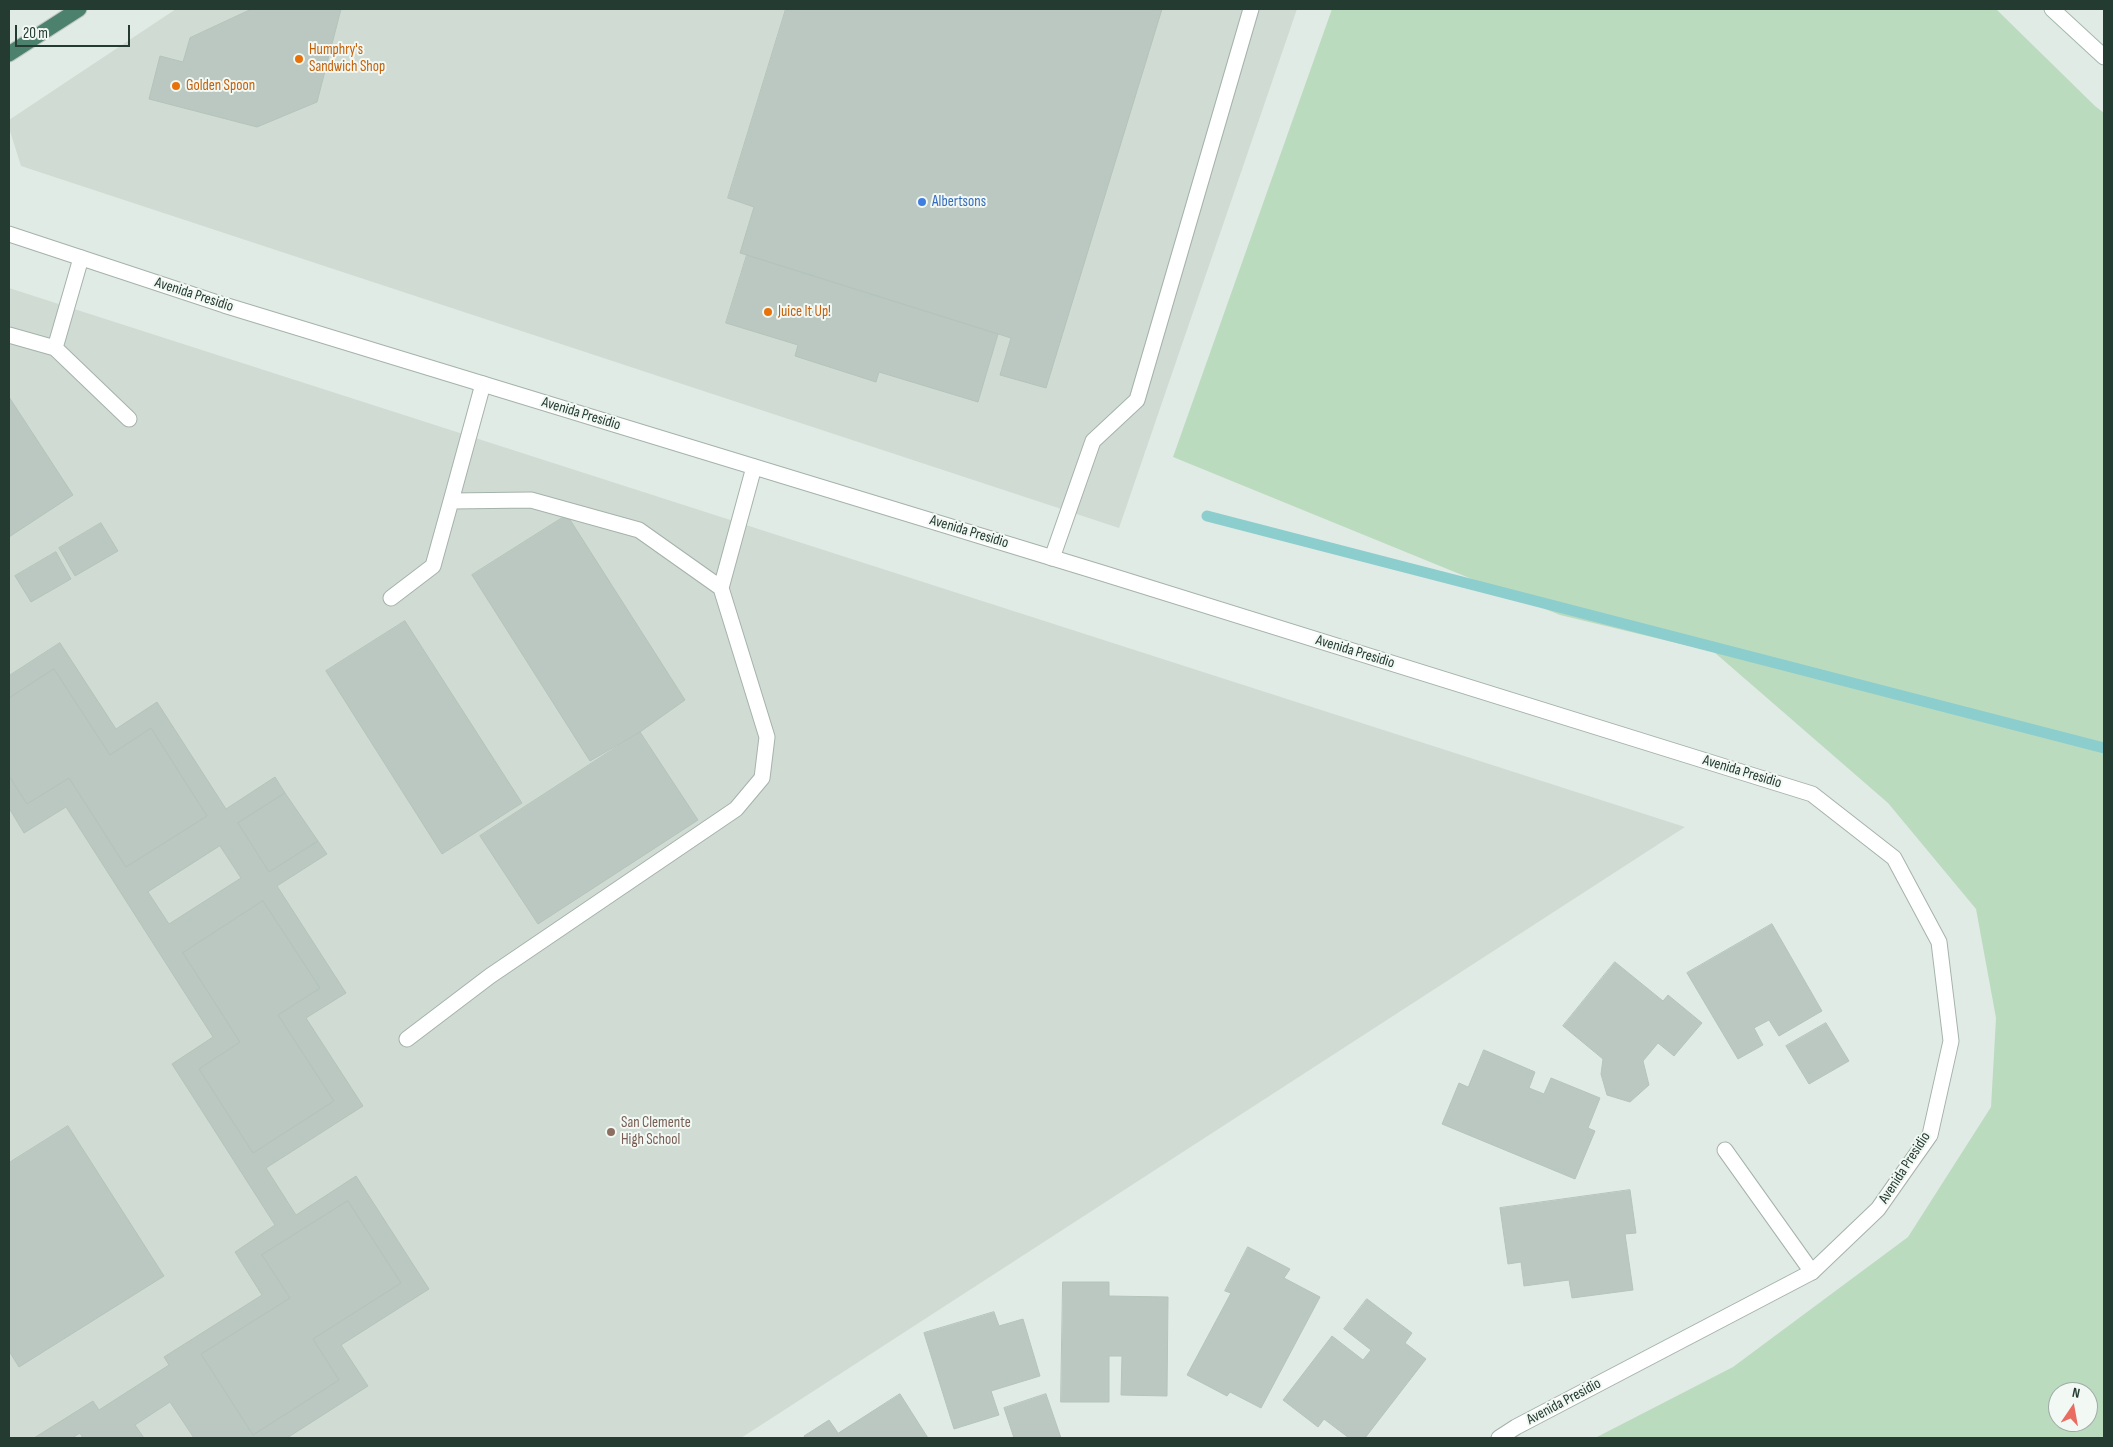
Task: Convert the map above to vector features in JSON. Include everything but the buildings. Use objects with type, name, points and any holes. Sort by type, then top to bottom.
[{"type":"highway","points":[[9,54],[79,9]]},
{"type":"street","points":[[1052,558],[1093,441],[1137,400],[1251,9]]},
{"type":"street","points":[[2052,9],[2104,57]]},
{"type":"street","name":"Avenida Presidio","points":[[9,234],[224,305],[1052,558],[1812,794],[1894,858],[1939,942],[1952,1041],[1930,1135],[1878,1209],[1812,1272],[1516,1426],[1499,1438]]},
{"type":"street","points":[[55,348],[82,258]]},
{"type":"street","points":[[9,335],[55,348],[129,419]]},
{"type":"street","points":[[391,598],[433,566],[483,384]]},
{"type":"street","points":[[407,1039],[490,976],[736,810],[762,778],[767,737],[721,588],[754,467]]},
{"type":"street","points":[[451,500],[531,500],[638,530],[721,588]]},
{"type":"street","points":[[1725,1150],[1812,1272]]},
{"type":"shaded area","points":[[176,9],[1297,9],[1119,528],[21,166],[9,128],[9,120]]},
{"type":"shaded area","name":"San Clemente High School","points":[[9,288],[1685,827],[741,1438],[9,1438]]},
{"type":"green space","points":[[1332,9],[1996,9],[2104,113],[2104,1438],[1595,1438],[1733,1367],[1908,1237],[1991,1107],[1996,1018],[1976,909],[1888,803],[1714,652],[1560,615],[1173,457]]},
{"type":"waterway","points":[[1207,516],[2104,748]]},
{"type":"place","name":"Humphry's Sandwich Shop","points":[[299,59]]},
{"type":"place","name":"Golden Spoon","points":[[176,86]]},
{"type":"place","name":"Albertsons","points":[[922,202]]},
{"type":"place","name":"Juice It Up!","points":[[768,312]]},
{"type":"place","name":"San Clemente High School","points":[[611,1132]]}]
